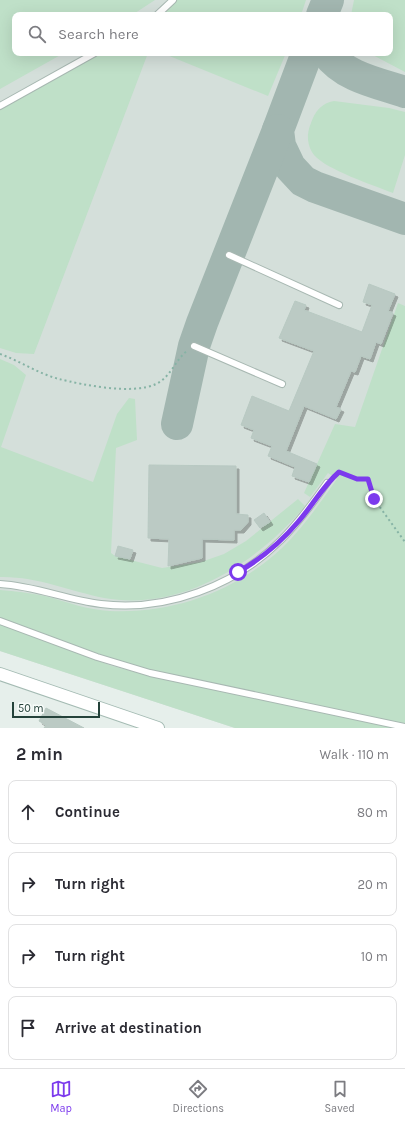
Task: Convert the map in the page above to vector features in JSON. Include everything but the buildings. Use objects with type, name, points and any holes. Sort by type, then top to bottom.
[{"type":"main road","points":[[0,674],[158,728]]},
{"type":"lane","points":[[160,12],[173,0]]},
{"type":"lane","points":[[0,106],[90,56]]},
{"type":"lane","points":[[229,255],[339,305]]},
{"type":"lane","points":[[194,346],[282,384]]},
{"type":"lane","points":[[0,584],[29,587],[81,601],[115,606],[151,604],[183,598],[213,586],[250,565],[263,555],[298,522],[327,483]]},
{"type":"lane","points":[[0,621],[97,657],[150,673],[405,727]]},
{"type":"path","points":[[0,354],[58,379],[125,390],[142,389],[157,384],[168,375],[180,356],[194,346]]},
{"type":"path","points":[[327,483],[339,472],[357,479],[368,479],[374,499],[405,542]]},
{"type":"shaded area","points":[[0,0],[405,0],[405,728],[235,728],[0,651]]},
{"type":"green space","points":[[0,0],[155,0],[137,12],[12,12],[12,56],[59,56],[0,89]]},
{"type":"green space","points":[[176,0],[306,0],[302,12],[162,12]]},
{"type":"green space","points":[[354,0],[405,0],[405,72],[375,56],[393,56],[393,12],[352,12]]},
{"type":"green space","points":[[86,56],[147,56],[34,354],[16,353],[0,348],[0,103]]},
{"type":"green space","points":[[169,56],[285,56],[268,96]]},
{"type":"green space","points":[[334,101],[389,108],[405,112],[405,155],[393,193],[339,172],[320,161],[314,155],[309,144],[309,127],[317,111],[326,104]]},
{"type":"green space","points":[[398,303],[405,306],[405,724],[150,670],[115,660],[0,618],[0,590],[45,596],[94,609],[134,611],[180,604],[202,597],[224,588],[264,563],[282,548],[297,532],[337,479],[328,473],[310,497],[304,493],[335,424],[355,427]]},
{"type":"green space","points":[[0,359],[14,365],[26,375],[1,447],[93,482],[117,414],[129,398],[135,399],[137,440],[116,448],[111,553],[115,556],[162,568],[201,562],[224,554],[246,541],[298,499],[305,506],[286,527],[241,564],[216,579],[189,590],[162,598],[133,600],[104,598],[39,581],[13,577],[0,577]]},
{"type":"green space","points":[[0,624],[112,666],[150,676],[394,728],[235,728],[0,651]]},
{"type":"taxiway","points":[[323,12],[328,0]]},
{"type":"taxiway","points":[[306,56],[278,130],[280,146],[290,167],[303,181],[315,187],[405,219]]},
{"type":"taxiway","points":[[330,56],[352,74],[405,92]]},
{"type":"taxiway","points":[[177,424],[194,346],[278,130]]},
{"type":"route","points":[[238,572],[250,565],[280,541],[298,522],[327,483],[339,472],[357,479],[368,479],[374,499]]}]
